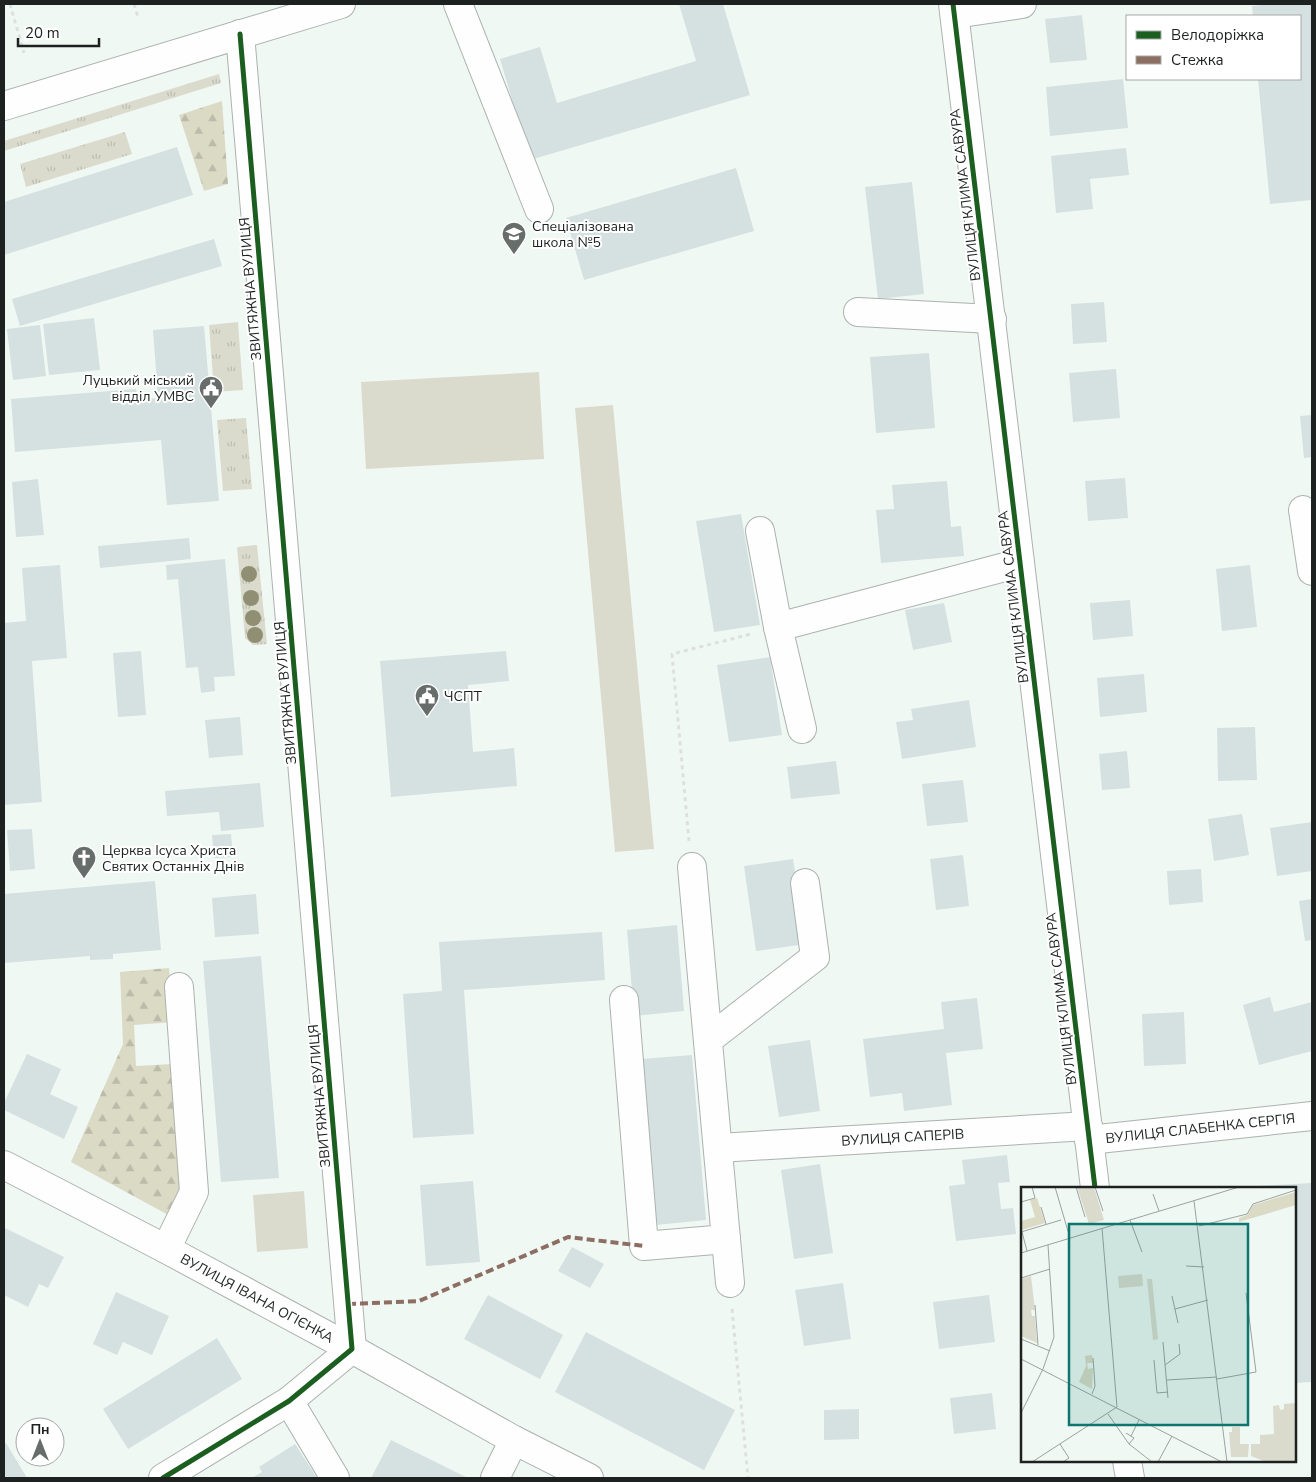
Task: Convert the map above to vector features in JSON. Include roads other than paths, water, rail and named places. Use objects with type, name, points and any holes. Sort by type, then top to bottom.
[{"type":"street","points":[[4,103],[341,4]]},
{"type":"street","points":[[458,4],[539,208]]},
{"type":"street","points":[[954,9],[1022,4]]},
{"type":"street","name":"ВУЛИЦЯ КЛИМА САВУРА","points":[[954,9],[1095,1187]]},
{"type":"street","name":"ЗВИТЯЖНА ВУЛИЦЯ","points":[[240,34],[352,1349]]},
{"type":"street","points":[[858,312],[992,319]]},
{"type":"street","points":[[1303,510],[1312,571]]},
{"type":"street","points":[[760,531],[778,626],[802,729]]},
{"type":"street","points":[[778,626],[1020,563]]},
{"type":"street","points":[[692,867],[730,1283]]},
{"type":"street","points":[[708,1040],[816,957],[805,882]]},
{"type":"street","points":[[166,1249],[194,1192],[179,986]]},
{"type":"street","points":[[624,1000],[644,1246],[726,1239]]},
{"type":"street","name":"ВУЛИЦЯ СЛАБЕНКА СЕРГІЯ","points":[[1088,1133],[1312,1116]]},
{"type":"street","name":"ВУЛИЦЯ САПЕРІВ","points":[[718,1148],[1088,1133]]},
{"type":"street","name":"ВУЛИЦЯ ІВАНА ОГІЄНКА","points":[[4,1165],[166,1249],[352,1349],[514,1440],[589,1478]]},
{"type":"street","points":[[163,1478],[288,1401],[352,1349]]},
{"type":"street","points":[[288,1401],[335,1478]]},
{"type":"street","points":[[495,1478],[514,1440]]},
{"type":"street","points":[[1128,1462],[1130,1478]]},
{"type":"place","name":"Спеціалізована школа №5","points":[[514,255]]},
{"type":"place","name":"Луцький міський відділ УМВС","points":[[211,409]]},
{"type":"place","name":"ЧСПТ","points":[[427,717]]},
{"type":"place","name":"Церква Ісуса Христа Святих Останніх Днів","points":[[84,879]]}]
